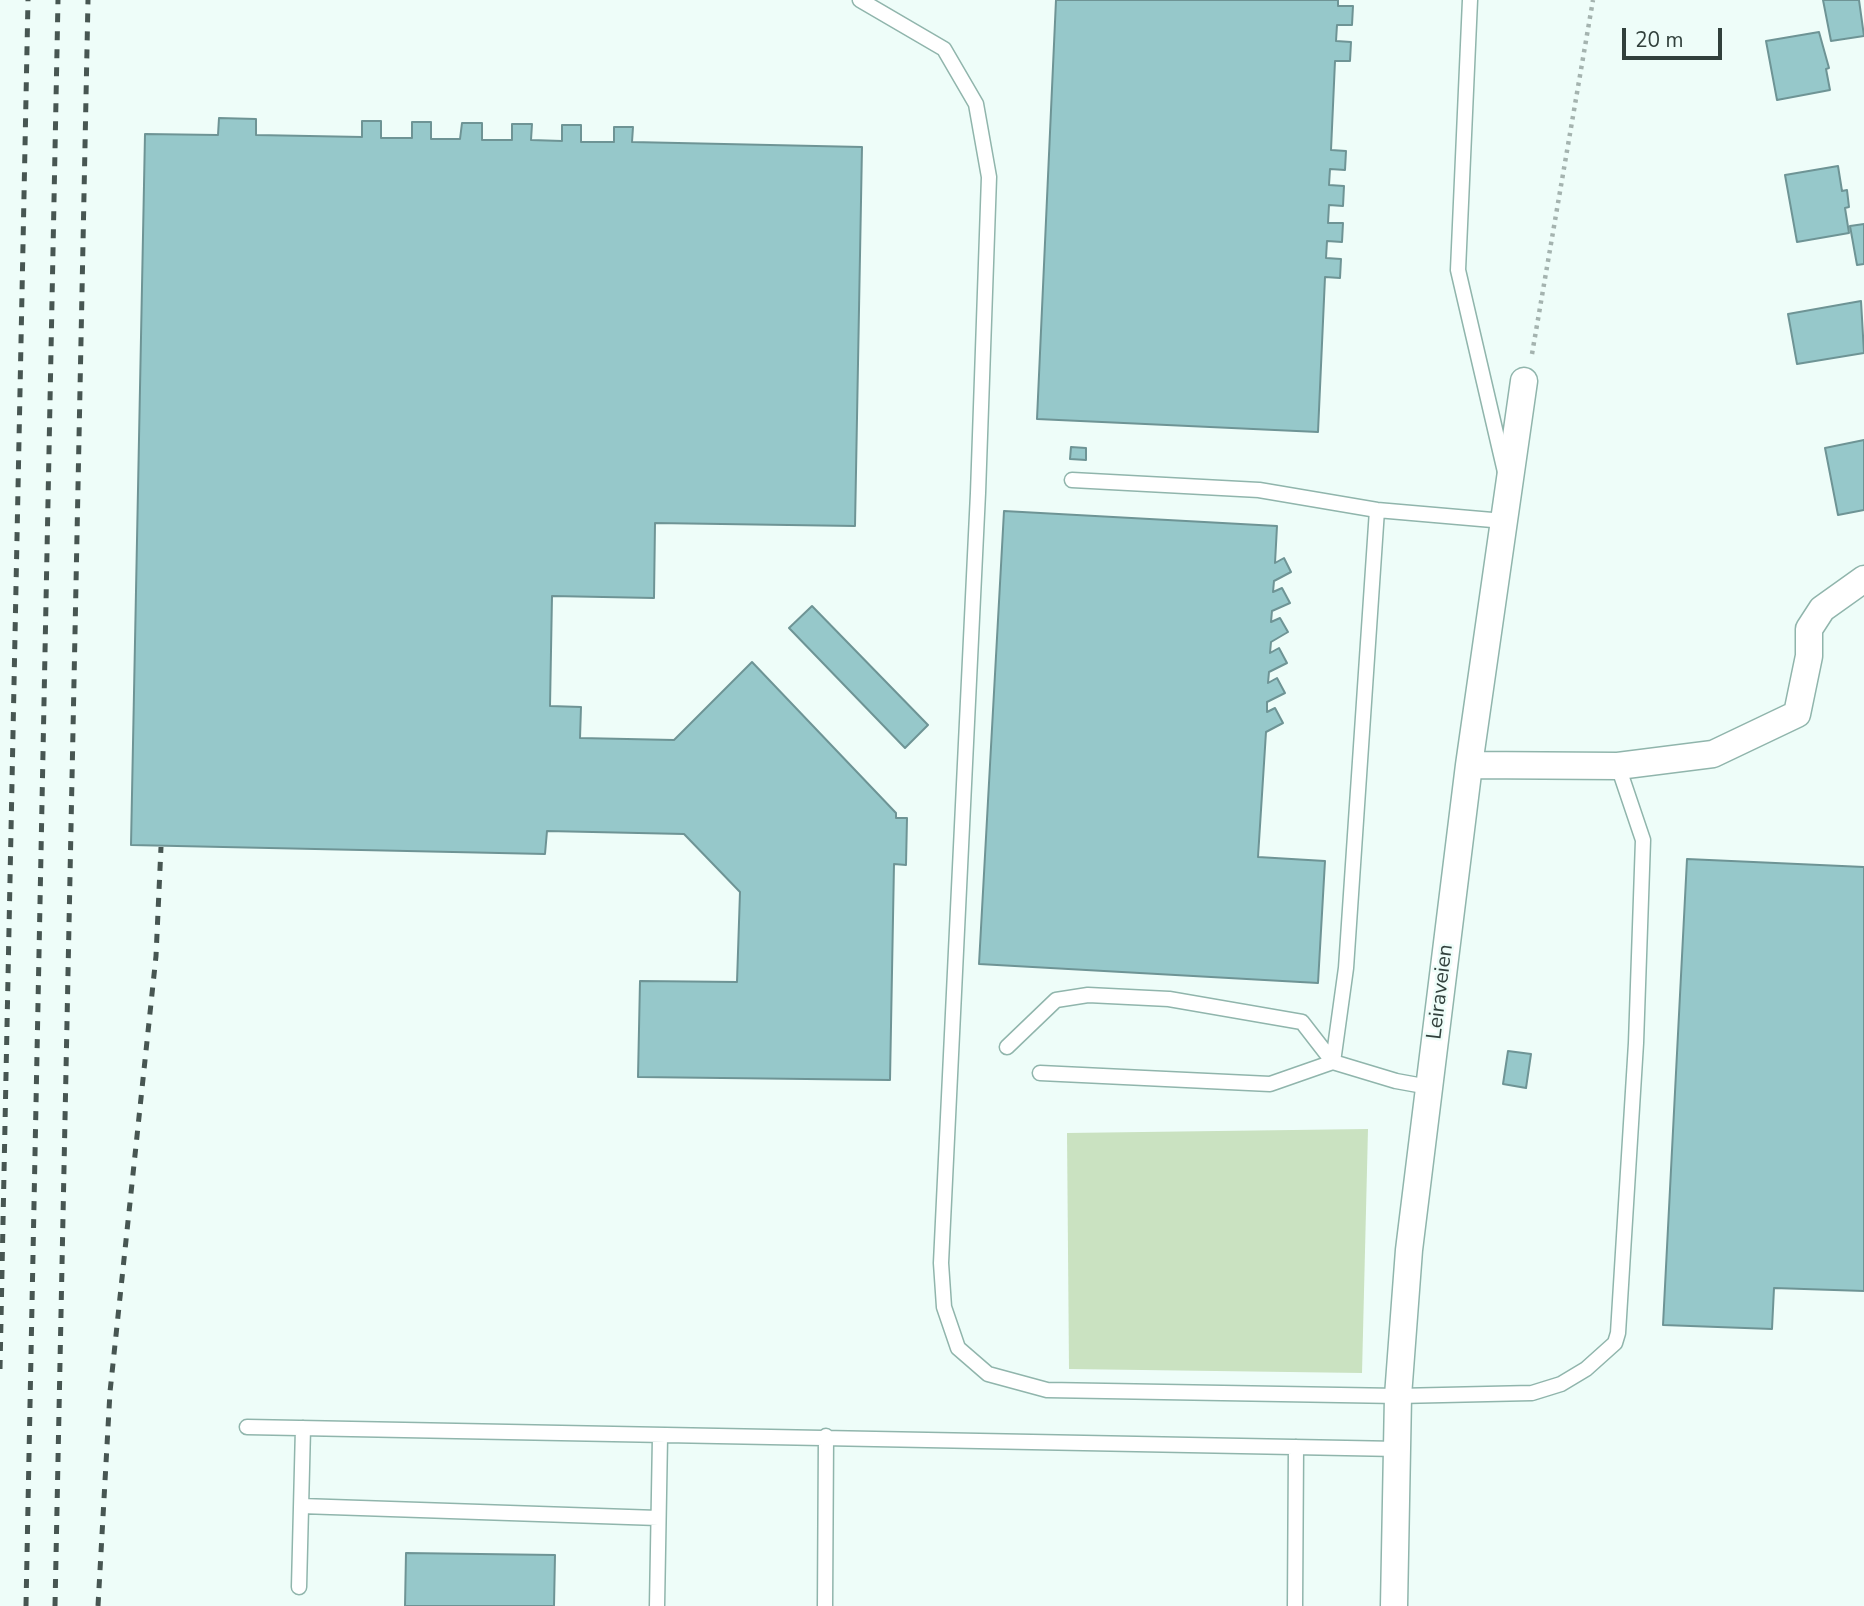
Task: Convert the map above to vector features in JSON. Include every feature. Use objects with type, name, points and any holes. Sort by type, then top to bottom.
[{"type":"street","name":"Leiraveien","points":[[1394,1606],[1398,1396],[1409,1250],[1469,765],[1524,381]]},
{"type":"street","points":[[1469,765],[1618,766],[1713,754],[1797,714],[1809,656],[1810,629],[1822,609],[1864,579]]},
{"type":"street","points":[[1822,609],[1864,601]]},
{"type":"lane","points":[[860,0],[944,49],[976,104],[989,177],[977,507],[941,1263],[944,1307],[958,1349],[988,1374],[1047,1390],[1398,1396],[1532,1393],[1561,1384],[1586,1369],[1615,1343],[1629,1174],[1643,840],[1618,766]]},
{"type":"lane","points":[[1470,0],[1458,270],[1508,488]]},
{"type":"lane","points":[[1072,480],[1259,490],[1377,510],[1504,521]]},
{"type":"lane","points":[[1333,1062],[1346,968],[1377,510]]},
{"type":"lane","points":[[1007,1047],[1056,1000],[1088,995],[1169,999],[1302,1022],[1333,1062],[1396,1082],[1429,1087]]},
{"type":"lane","points":[[1040,1073],[1270,1084],[1333,1062]]},
{"type":"lane","points":[[247,1427],[660,1437],[826,1436],[1398,1449]]},
{"type":"lane","points":[[299,1587],[303,1428]]},
{"type":"lane","points":[[825,1606],[826,1436]]},
{"type":"lane","points":[[657,1606],[660,1437]]},
{"type":"lane","points":[[1295,1606],[1296,1447]]},
{"type":"lane","points":[[301,1506],[659,1518]]},
{"type":"path","points":[[1524,381],[1539,320],[1593,0]]},
{"type":"green space","points":[[1368,1129],[1362,1373],[1069,1369],[1067,1133]]},
{"type":"building","points":[[1056,0],[1338,0],[1338,6],[1353,6],[1352,25],[1337,25],[1336,41],[1351,42],[1350,61],[1335,61],[1331,150],[1346,151],[1345,170],[1330,169],[1329,185],[1344,186],[1343,206],[1329,205],[1328,223],[1343,223],[1342,242],[1327,241],[1326,258],[1341,259],[1340,278],[1325,277],[1318,432],[1037,419]]},
{"type":"building","points":[[1823,0],[1859,0],[1864,36],[1831,41]]},
{"type":"building","points":[[1819,32],[1829,68],[1826,69],[1830,90],[1777,100],[1766,41]]},
{"type":"building","points":[[219,118],[256,119],[256,135],[362,137],[362,121],[381,121],[381,138],[412,138],[412,122],[431,122],[431,139],[460,139],[462,123],[482,123],[482,140],[512,140],[512,124],[532,124],[531,140],[562,141],[562,125],[581,125],[581,142],[614,142],[614,127],[633,127],[632,142],[862,147],[855,526],[655,523],[654,598],[552,596],[550,706],[581,707],[580,738],[674,740],[752,662],[896,813],[896,818],[907,818],[906,865],[894,864],[890,1080],[638,1077],[640,981],[737,982],[740,892],[684,834],[547,831],[545,854],[131,845],[145,134],[218,135]]},
{"type":"building","points":[[1838,166],[1842,191],[1847,190],[1849,207],[1845,208],[1849,233],[1797,242],[1785,175]]},
{"type":"building","points":[[1864,224],[1864,264],[1857,265],[1850,226]]},
{"type":"building","points":[[1861,301],[1864,353],[1797,364],[1788,314]]},
{"type":"building","points":[[1864,440],[1864,510],[1838,515],[1825,448]]},
{"type":"building","points":[[1071,447],[1086,448],[1086,460],[1070,459]]},
{"type":"building","points":[[1004,511],[1277,526],[1275,563],[1284,558],[1291,572],[1274,581],[1273,592],[1282,588],[1290,603],[1272,611],[1271,622],[1280,618],[1288,632],[1271,642],[1270,653],[1279,648],[1287,663],[1269,672],[1268,683],[1277,678],[1285,693],[1267,702],[1267,712],[1275,708],[1283,723],[1266,732],[1258,857],[1325,861],[1318,983],[979,964]]},
{"type":"building","points":[[812,606],[928,725],[905,748],[789,628]]},
{"type":"building","points":[[1687,859],[1864,867],[1864,1291],[1774,1288],[1772,1329],[1663,1325]]},
{"type":"building","points":[[1508,1051],[1531,1054],[1526,1088],[1503,1084]]},
{"type":"building","points":[[406,1553],[555,1555],[554,1606],[405,1606]]},
{"type":"railway","points":[[0,1369],[28,0]]},
{"type":"railway","points":[[26,1606],[58,0]]},
{"type":"railway","points":[[55,1606],[88,0]]},
{"type":"railway","points":[[98,1606],[110,1392],[156,956],[161,847]]}]
